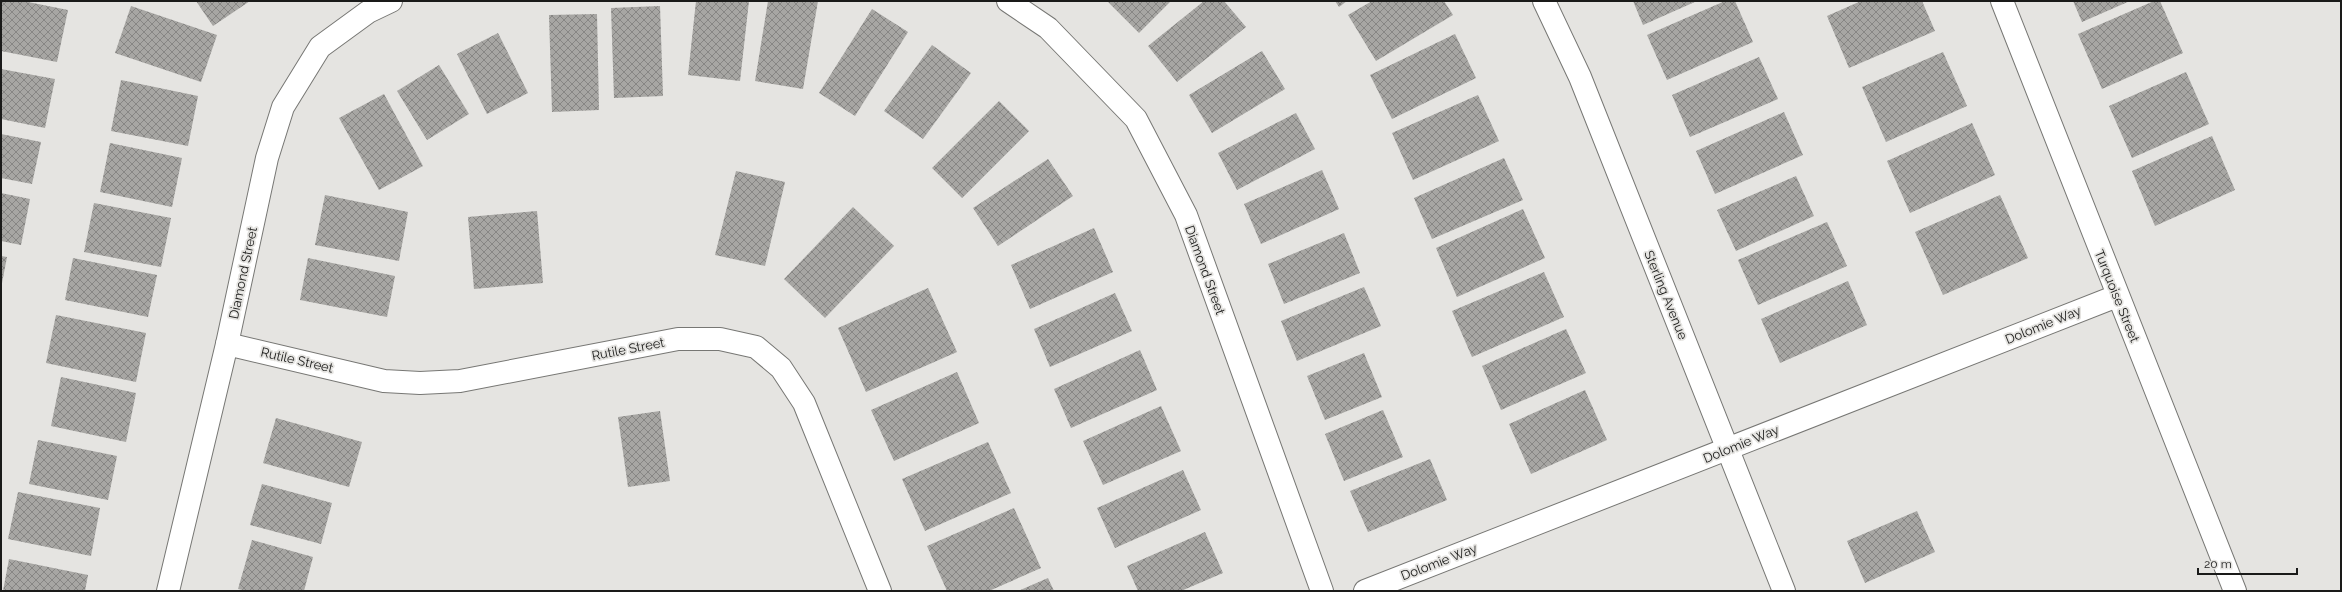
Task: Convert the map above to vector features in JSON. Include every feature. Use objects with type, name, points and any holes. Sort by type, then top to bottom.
[{"type":"street","name":"Diamond Street","points":[[168,591],[228,344],[267,158],[283,107],[320,47],[368,12],[392,1]]},
{"type":"street","name":"Diamond Street","points":[[1008,1],[1048,28],[1136,119],[1186,215],[1322,591]]},
{"type":"street","name":"Sterling Avenue","points":[[1544,1],[1580,77],[1784,591]]},
{"type":"street","name":"Turquoise Street","points":[[2002,1],[2117,296],[2235,591]]},
{"type":"street","name":"Dolomie Way","points":[[1365,591],[2117,296]]},
{"type":"street","name":"Rutile Street","points":[[228,344],[384,381],[420,383],[460,381],[678,339],[720,338],[756,347],[781,368],[804,403],[880,591]]},
{"type":"building","points":[[1,1],[23,1],[68,10],[57,62],[1,51]]},
{"type":"building","points":[[196,1],[250,1],[213,26]]},
{"type":"building","points":[[696,1],[749,1],[740,81],[688,75]]},
{"type":"building","points":[[768,1],[818,1],[803,89],[755,81]]},
{"type":"building","points":[[1107,1],[1171,1],[1139,33]]},
{"type":"building","points":[[1204,1],[1224,1],[1246,27],[1177,82],[1148,46]]},
{"type":"building","points":[[1335,1],[1347,1],[1339,7]]},
{"type":"building","points":[[1372,1],[1444,1],[1453,15],[1376,61],[1348,15]]},
{"type":"building","points":[[1633,1],[1697,1],[1643,25]]},
{"type":"building","points":[[1725,1],[1735,1],[1753,42],[1667,80],[1647,35]]},
{"type":"building","points":[[1861,1],[1922,1],[1935,31],[1849,68],[1827,16]]},
{"type":"building","points":[[2073,1],[2130,1],[2082,22]]},
{"type":"building","points":[[2154,1],[2160,1],[2183,53],[2102,89],[2078,34]]},
{"type":"building","points":[[131,6],[217,35],[201,82],[115,53]]},
{"type":"building","points":[[660,6],[663,96],[614,98],[611,8]]},
{"type":"building","points":[[872,9],[908,32],[855,116],[819,93]]},
{"type":"building","points":[[597,14],[599,110],[552,112],[549,15]]},
{"type":"building","points":[[498,33],[528,93],[487,114],[457,54]]},
{"type":"building","points":[[1455,34],[1476,78],[1392,119],[1370,75]]},
{"type":"building","points":[[932,45],[971,73],[923,139],[884,111]]},
{"type":"building","points":[[1262,51],[1285,89],[1212,133],[1189,95]]},
{"type":"building","points":[[1943,52],[1967,106],[1886,142],[1862,87]]},
{"type":"building","points":[[1759,57],[1778,99],[1690,137],[1672,95]]},
{"type":"building","points":[[439,65],[469,114],[427,140],[397,91]]},
{"type":"building","points":[[1,69],[55,79],[45,128],[1,119]]},
{"type":"building","points":[[2186,72],[2209,124],[2132,158],[2109,106]]},
{"type":"building","points":[[121,80],[198,96],[188,146],[111,131]]},
{"type":"building","points":[[384,94],[423,166],[379,190],[339,118]]},
{"type":"building","points":[[1478,95],[1499,141],[1413,180],[1392,133]]},
{"type":"building","points":[[999,101],[1029,131],[962,198],[932,168]]},
{"type":"building","points":[[1784,112],[1803,155],[1715,194],[1696,151]]},
{"type":"building","points":[[1296,113],[1315,149],[1237,190],[1218,153]]},
{"type":"building","points":[[1972,123],[1995,175],[1910,213],[1887,161]]},
{"type":"building","points":[[1,134],[41,142],[32,184],[1,178]]},
{"type":"building","points":[[2212,136],[2235,190],[2155,226],[2132,171]]},
{"type":"building","points":[[110,143],[182,158],[172,207],[100,192]]},
{"type":"building","points":[[1504,158],[1523,200],[1432,239],[1414,198]]},
{"type":"building","points":[[1048,159],[1073,196],[998,246],[973,208]]},
{"type":"building","points":[[1322,170],[1339,209],[1261,244],[1244,204]]},
{"type":"building","points":[[736,171],[785,182],[765,266],[715,255]]},
{"type":"building","points":[[1796,176],[1814,216],[1736,251],[1717,210]]},
{"type":"building","points":[[1,193],[30,199],[21,245],[1,241]]},
{"type":"building","points":[[325,195],[408,212],[399,261],[315,245]]},
{"type":"building","points":[[2000,195],[2028,258],[1943,295],[1915,232]]},
{"type":"building","points":[[94,203],[171,218],[161,267],[84,252]]},
{"type":"building","points":[[853,207],[894,246],[825,318],[784,279]]},
{"type":"building","points":[[1523,209],[1545,258],[1457,297],[1436,248]]},
{"type":"building","points":[[537,211],[543,283],[474,289],[468,217]]},
{"type":"building","points":[[1827,222],[1847,266],[1758,305],[1738,260]]},
{"type":"building","points":[[1094,228],[1113,272],[1030,309],[1011,265]]},
{"type":"building","points":[[1344,233],[1360,273],[1284,304],[1268,264]]},
{"type":"building","points":[[1,256],[7,257],[2,283],[1,283]]},
{"type":"building","points":[[73,258],[157,275],[148,317],[65,300]]},
{"type":"building","points":[[308,258],[395,276],[387,317],[300,300]]},
{"type":"building","points":[[1544,272],[1564,317],[1472,357],[1452,311]]},
{"type":"building","points":[[1848,281],[1867,325],[1780,363],[1761,319]]},
{"type":"building","points":[[1364,287],[1381,326],[1297,361],[1281,321]]},
{"type":"building","points":[[928,288],[957,352],[866,392],[838,328]]},
{"type":"building","points":[[1115,293],[1132,331],[1050,367],[1034,329]]},
{"type":"building","points":[[56,315],[146,333],[136,382],[46,363]]},
{"type":"building","points":[[1566,329],[1586,373],[1501,410],[1482,366]]},
{"type":"building","points":[[1140,350],[1157,390],[1071,428],[1054,389]]},
{"type":"building","points":[[1364,353],[1382,397],[1325,420],[1307,376]]},
{"type":"building","points":[[957,372],[979,423],[894,461],[871,410]]},
{"type":"building","points":[[61,377],[136,393],[126,442],[51,426]]},
{"type":"building","points":[[1585,390],[1607,440],[1531,474],[1509,424]]},
{"type":"building","points":[[1161,406],[1181,451],[1103,485],[1083,441]]},
{"type":"building","points":[[1383,410],[1403,457],[1344,481],[1325,434]]},
{"type":"building","points":[[660,411],[670,481],[628,487],[618,417]]},
{"type":"building","points":[[276,418],[362,442],[349,487],[263,463]]},
{"type":"building","points":[[38,440],[117,456],[108,500],[29,484]]},
{"type":"building","points":[[988,442],[1011,493],[925,531],[902,479]]},
{"type":"building","points":[[1430,459],[1447,500],[1368,532],[1350,491]]},
{"type":"building","points":[[1183,470],[1201,510],[1115,548],[1097,508]]},
{"type":"building","points":[[262,484],[332,503],[321,544],[250,525]]},
{"type":"building","points":[[18,492],[100,508],[91,556],[8,539]]},
{"type":"building","points":[[1014,508],[1041,568],[989,591],[947,591],[927,546]]},
{"type":"building","points":[[1917,511],[1935,552],[1865,583],[1847,541]]},
{"type":"building","points":[[1205,532],[1223,573],[1181,591],[1138,591],[1127,566]]},
{"type":"building","points":[[252,540],[313,557],[304,591],[247,591],[238,589]]},
{"type":"building","points":[[9,559],[88,575],[85,591],[3,591]]},
{"type":"building","points":[[1048,578],[1054,591],[1018,591]]}]
